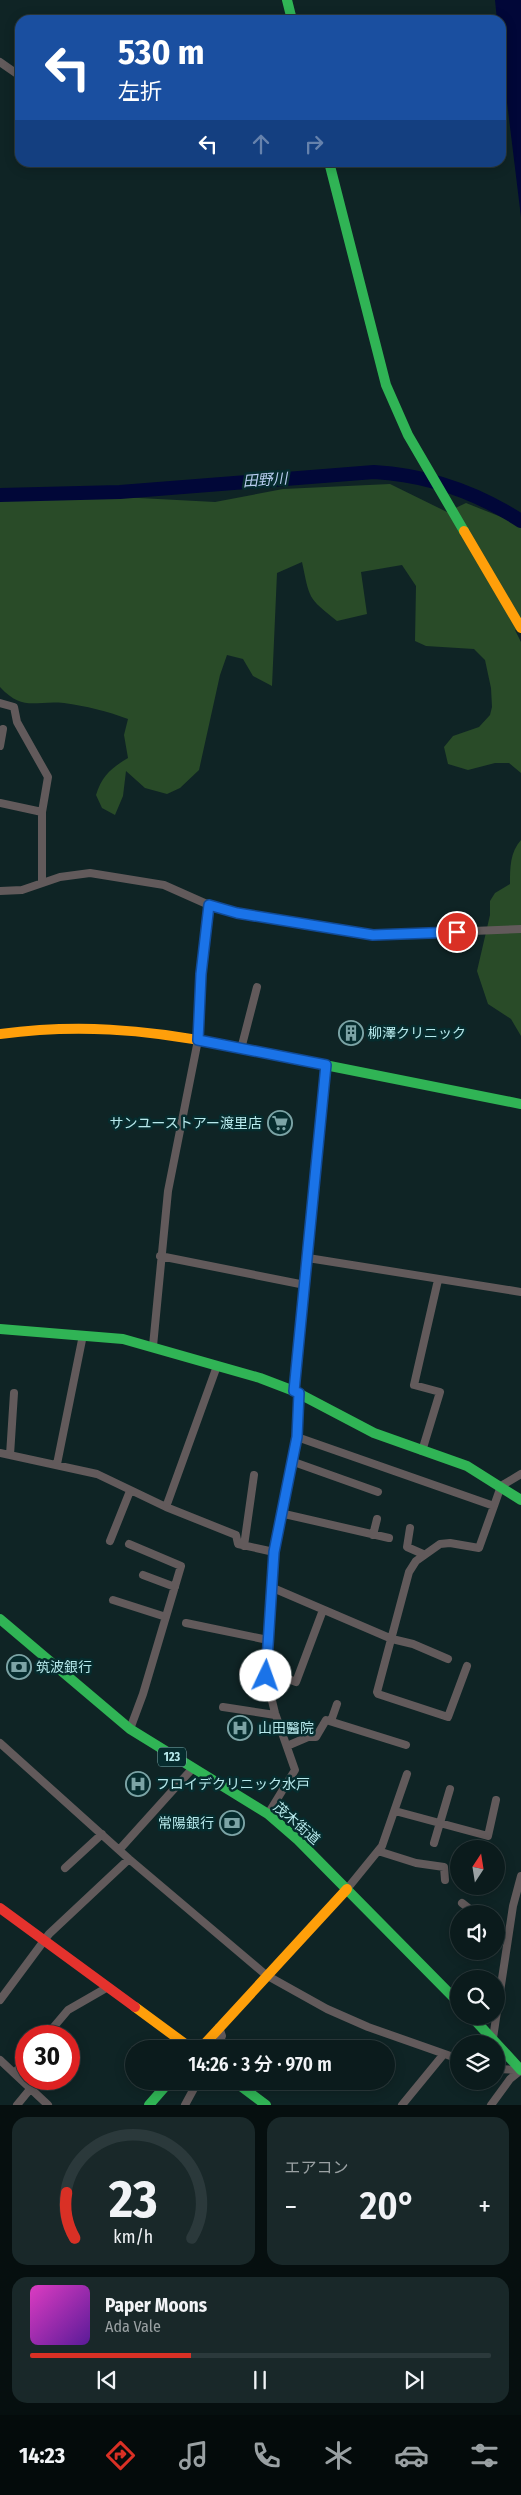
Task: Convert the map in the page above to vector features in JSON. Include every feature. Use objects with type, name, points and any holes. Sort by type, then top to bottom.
[{"type":"main road","points":[[287,0],[291,15]]},
{"type":"main road","points":[[330,167],[386,385],[408,434],[521,628]]},
{"type":"main road","points":[[0,1034],[40,1028],[92,1026],[131,1028],[521,1104]]},
{"type":"main road","points":[[0,1329],[123,1339],[153,1346],[217,1366],[296,1392],[374,1433],[467,1466],[521,1500]]},
{"type":"main road","name":"茂木街道","points":[[0,1619],[130,1730],[268,1814],[298,1840],[450,1994]]},
{"type":"main road","points":[[208,2040],[347,1889]]},
{"type":"main road","points":[[0,1908],[180,2040]]},
{"type":"main road","points":[[480,2025],[490,2035]]},
{"type":"main road","points":[[505,2052],[521,2070]]},
{"type":"main road","points":[[149,2105],[162,2090]]},
{"type":"main road","points":[[246,2090],[266,2105]]},
{"type":"street","points":[[0,62],[15,72]]},
{"type":"street","points":[[0,703],[14,706],[17,722],[48,776],[42,812],[42,884]]},
{"type":"street","points":[[0,746],[3,729]]},
{"type":"street","points":[[0,803],[42,812]]},
{"type":"street","points":[[0,891],[22,890],[77,873],[113,875],[164,885],[209,905],[237,913],[373,935],[521,930]]},
{"type":"street","points":[[153,1346],[160,1256],[168,1191],[198,1040],[201,974],[209,905]]},
{"type":"street","points":[[241,1049],[257,987]]},
{"type":"street","points":[[268,1814],[295,1770],[275,1715],[266,1676],[274,1552],[280,1513],[297,1437],[296,1350],[308,1258],[326,1065]]},
{"type":"street","points":[[160,1256],[305,1285]]},
{"type":"street","points":[[308,1258],[521,1292]]},
{"type":"street","points":[[422,1451],[440,1392],[414,1385],[438,1280]]},
{"type":"street","points":[[57,1464],[83,1335]]},
{"type":"street","points":[[166,1508],[217,1366]]},
{"type":"street","points":[[10,1455],[14,1393]]},
{"type":"street","points":[[297,1437],[494,1506]]},
{"type":"street","points":[[0,1453],[97,1474],[166,1508],[236,1535],[238,1544],[274,1552]]},
{"type":"street","points":[[291,1461],[378,1492]]},
{"type":"street","points":[[467,1666],[448,1717],[378,1694],[377,1692],[409,1572],[423,1554],[440,1544],[450,1543],[479,1548],[501,1486],[521,1474]]},
{"type":"street","points":[[244,1546],[254,1476]]},
{"type":"street","points":[[110,1541],[130,1491]]},
{"type":"street","points":[[280,1513],[388,1538]]},
{"type":"street","points":[[373,1535],[377,1519]]},
{"type":"street","points":[[410,1528],[407,1547],[423,1554]]},
{"type":"street","points":[[129,1544],[181,1566],[143,1694],[130,1730]]},
{"type":"street","points":[[143,1575],[175,1587]]},
{"type":"street","points":[[273,1588],[392,1639],[448,1659]]},
{"type":"street","points":[[113,1600],[166,1617]]},
{"type":"street","points":[[267,1664],[281,1676],[296,1682],[323,1610]]},
{"type":"street","points":[[186,1623],[268,1640]]},
{"type":"street","points":[[243,1671],[266,1676]]},
{"type":"street","points":[[332,1721],[337,1704]]},
{"type":"street","points":[[223,1707],[275,1715]]},
{"type":"street","points":[[287,1746],[308,1737],[316,1737],[326,1720],[406,1745]]},
{"type":"street","points":[[0,1743],[129,1859],[266,1975],[368,2028],[450,2057]]},
{"type":"street","points":[[119,1850],[192,1769]]},
{"type":"street","points":[[347,1889],[378,1851],[395,1811],[407,1774]]},
{"type":"street","points":[[434,1843],[450,1788]]},
{"type":"street","points":[[395,1811],[488,1836],[496,1800]]},
{"type":"street","points":[[65,1868],[102,1834]]},
{"type":"street","points":[[378,1851],[416,1863],[444,1866],[445,1880]]},
{"type":"street","points":[[0,2000],[44,1940],[75,1908],[129,1859]]},
{"type":"street","points":[[493,2035],[512,1906],[521,1876]]},
{"type":"street","points":[[55,2025],[68,2010],[108,1988]]},
{"type":"street","points":[[219,2027],[222,2036],[220,2040]]},
{"type":"street","points":[[402,2105],[443,2055]]},
{"type":"street","points":[[0,2060],[15,2073]]},
{"type":"street","points":[[505,2071],[521,2070]]},
{"type":"street","points":[[492,2105],[510,2079],[521,2070]]},
{"type":"street","points":[[17,2105],[29,2090]]},
{"type":"street","points":[[33,2090],[45,2104]]},
{"type":"street","points":[[185,2105],[193,2090]]},
{"type":"green space","points":[[390,484],[447,512],[466,503],[521,525],[521,628],[515,630],[521,642],[521,773],[509,763],[495,763],[468,770],[448,764],[444,747],[453,736],[479,727],[490,715],[492,707],[491,688],[485,660],[474,649],[426,646],[415,641],[416,586],[402,565],[361,572],[367,614],[337,621],[320,607],[311,596],[302,562],[277,573],[272,686],[253,676],[243,659],[227,655],[220,675],[199,770],[180,788],[167,794],[145,788],[126,771],[123,796],[115,815],[102,808],[96,795],[108,773],[128,758],[124,735],[128,719],[104,711],[72,704],[23,702],[8,695],[0,687],[0,500],[120,497],[215,502],[283,489]]},
{"type":"green space","points":[[521,840],[521,1036],[511,1019],[488,1004],[477,971],[490,915],[490,901],[495,893],[510,884],[513,855]]},
{"type":"shaded area","points":[[495,0],[521,0],[521,217],[506,94],[506,15],[496,15]]},
{"type":"waterway","name":"田野川","points":[[0,495],[120,492],[374,472],[413,477],[451,487],[487,502],[521,521]]},
{"type":"traffic: fast","points":[[287,0],[291,15]]},
{"type":"traffic: fast","points":[[330,167],[386,385],[408,435],[464,531]]},
{"type":"traffic: fast","points":[[219,1044],[521,1104]]},
{"type":"traffic: fast","points":[[0,1329],[123,1339],[260,1378],[294,1391],[374,1433],[467,1466],[521,1500]]},
{"type":"traffic: fast","points":[[0,1619],[130,1729],[268,1814],[298,1840],[450,1994]]},
{"type":"traffic: fast","points":[[479,2025],[521,2070]]},
{"type":"traffic: fast","points":[[149,2105],[162,2090]]},
{"type":"traffic: fast","points":[[246,2090],[266,2105]]},
{"type":"traffic: slow","points":[[464,531],[521,628]]},
{"type":"traffic: slow","points":[[0,1034],[56,1029],[110,1030],[164,1035],[219,1044]]},
{"type":"traffic: slow","points":[[208,2040],[347,1889]]},
{"type":"traffic: slow","points":[[135,2007],[180,2040]]},
{"type":"traffic: jam","points":[[0,1908],[135,2007]]},
{"type":"place","name":"柳澤クリニック","points":[[351,1033]]},
{"type":"place","name":"サンユーストアー渡里店","points":[[280,1123]]},
{"type":"place","name":"筑波銀行","points":[[19,1667]]},
{"type":"place","name":"山田醫院","points":[[240,1728]]},
{"type":"place","name":"フロイデクリニック水戸","points":[[138,1784]]},
{"type":"place","name":"常陽銀行","points":[[232,1823]]},
{"type":"route","points":[[266,1676],[274,1552],[280,1513],[297,1437],[299,1393],[294,1391],[296,1350],[308,1258],[319,1123],[326,1065],[198,1040],[201,974],[209,905],[237,913],[373,935],[457,932]]}]
